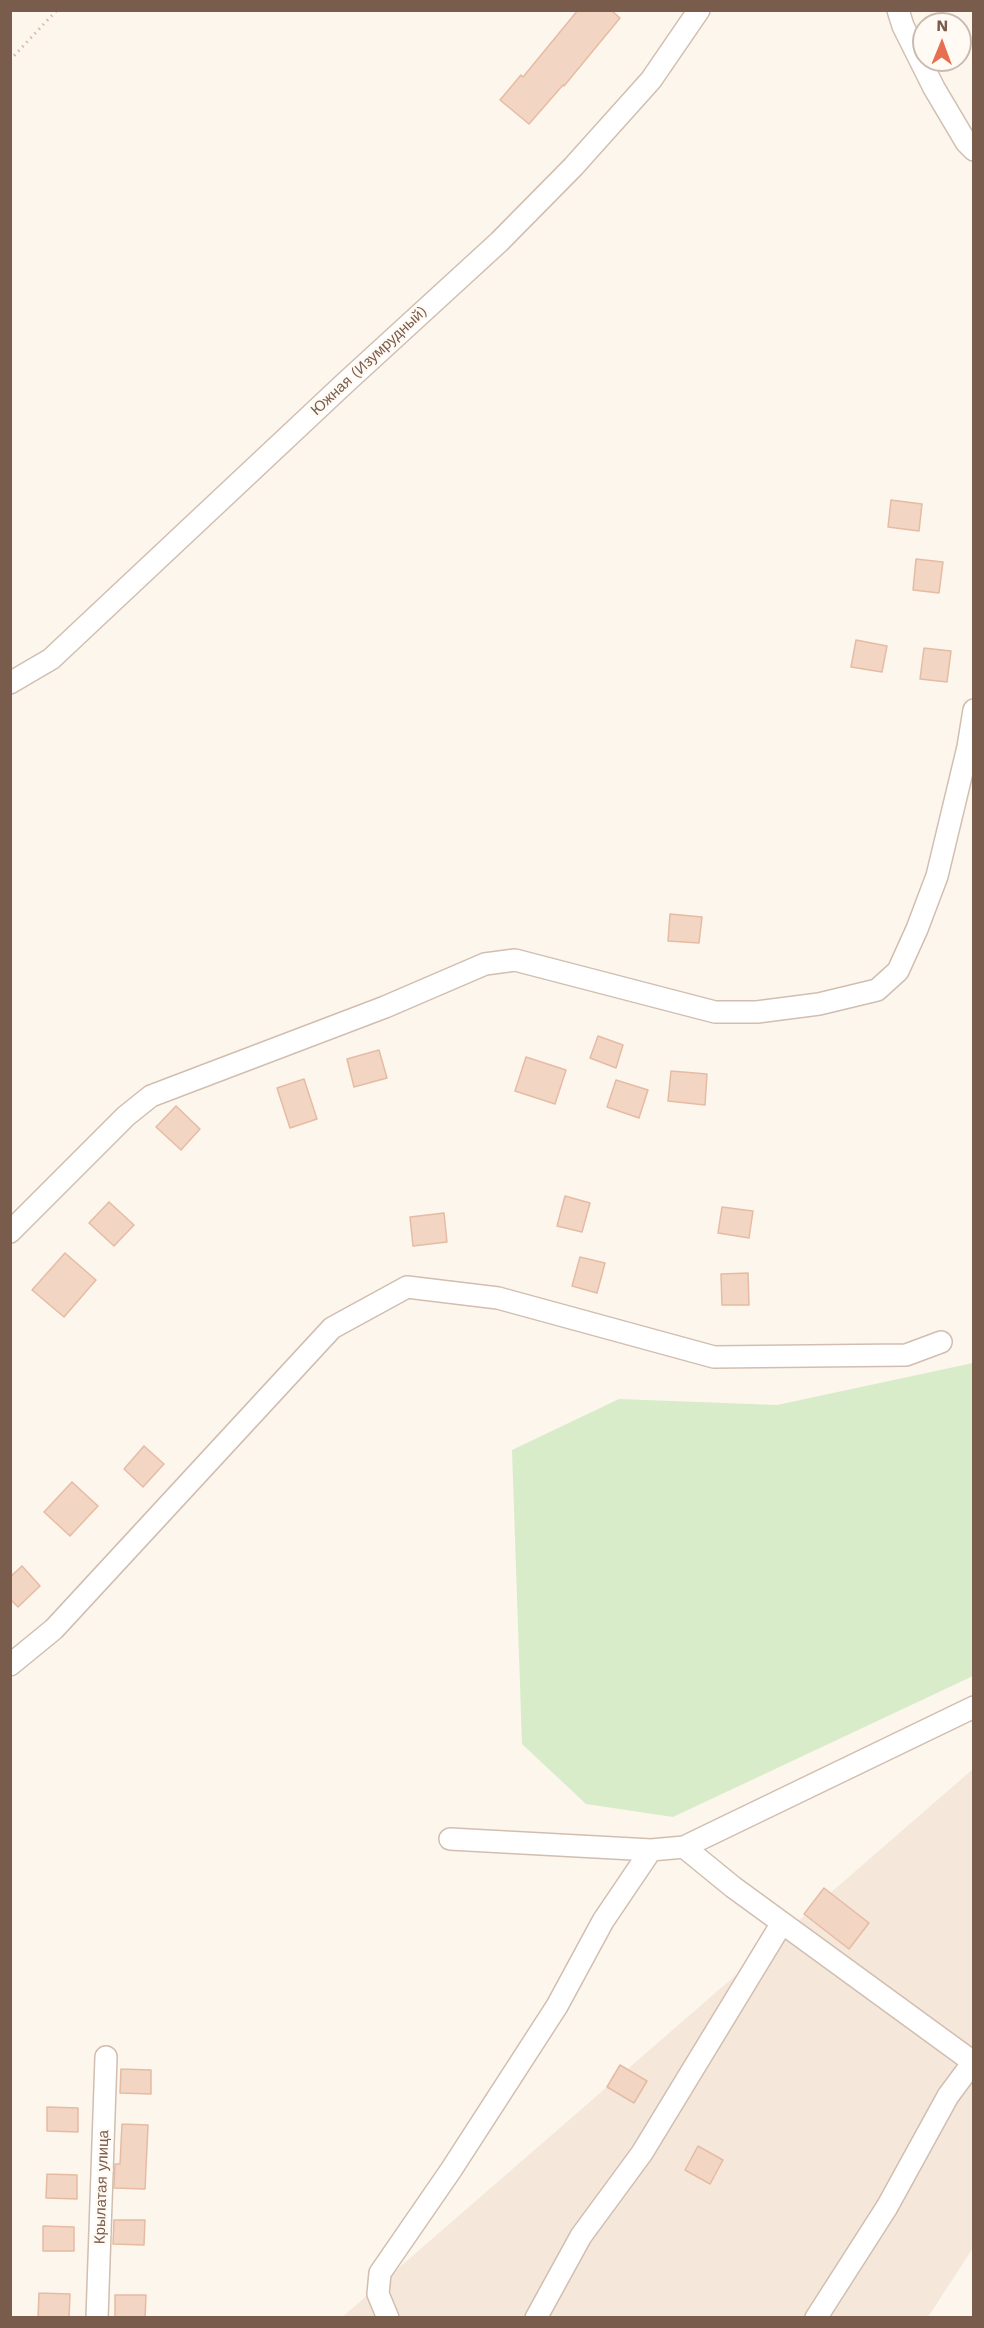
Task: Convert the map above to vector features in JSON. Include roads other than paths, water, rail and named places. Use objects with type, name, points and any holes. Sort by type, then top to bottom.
[{"type":"street","name":"Южная (Изумрудный)","points":[[10,683],[51,659],[499,242],[573,167],[651,80],[699,10]]},
{"type":"street","points":[[898,10],[903,26],[934,88],[966,142],[974,150]]},
{"type":"street","points":[[10,1232],[126,1116],[151,1095],[385,1007],[485,964],[515,960],[715,1012],[767,1011],[819,1004],[877,990],[898,971],[918,929],[937,876],[968,747],[974,710]]},
{"type":"street","points":[[10,1665],[54,1629],[332,1328],[407,1287],[498,1298],[714,1357],[906,1355],[941,1342]]},
{"type":"street","points":[[450,1839],[651,1850],[684,1847],[974,1707]]},
{"type":"street","points":[[684,1847],[733,1887],[973,2062],[948,2096],[887,2207],[849,2270],[816,2318]]},
{"type":"street","points":[[388,2318],[378,2294],[380,2272],[451,2170],[557,2006],[603,1921],[651,1850]]},
{"type":"street","points":[[536,2318],[581,2236],[642,2153],[782,1923]]},
{"type":"street","name":"Крылатая улица","points":[[98,2318],[106,2057]]}]
